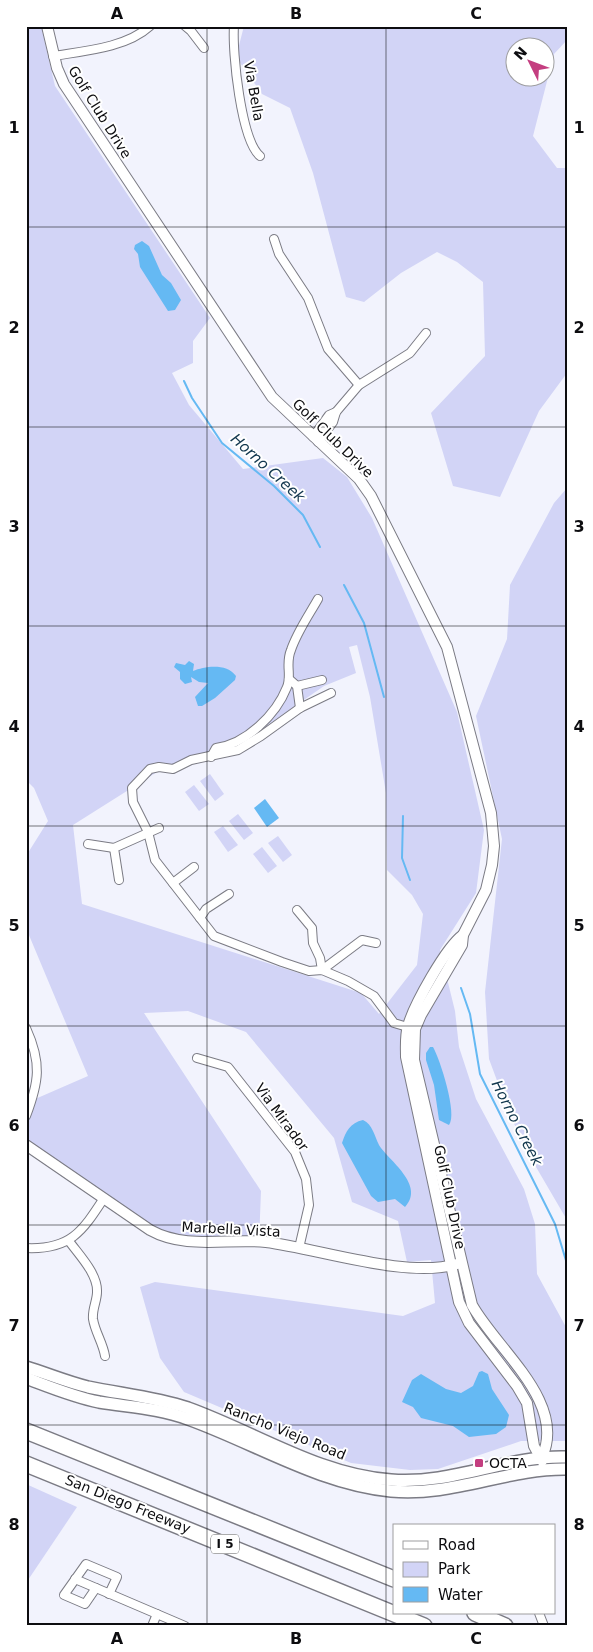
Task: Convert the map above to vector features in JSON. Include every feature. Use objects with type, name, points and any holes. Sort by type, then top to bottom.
[{"type":"highway","name":"I 5","points":[[26,1431],[393,1579]]},
{"type":"highway","name":"San Diego Freeway","points":[[26,1464],[393,1613]]},
{"type":"highway","name":"San Diego Freeway","points":[[395,1614],[424,1626]]},
{"type":"highway","points":[[478,1614],[505,1626]]},
{"type":"main road","name":"Rancho Viejo Road","points":[[26,1367],[86,1386],[187,1408],[326,1466],[368,1478],[404,1481],[444,1478],[543,1463],[567,1469]]},
{"type":"main road","name":"Rancho Viejo Road","points":[[26,1378],[98,1402],[146,1408],[187,1418],[323,1475],[354,1485],[391,1491],[422,1492],[470,1485],[567,1457]]},
{"type":"street","name":"Golf Club Drive","points":[[47,26],[53,56],[64,84],[272,397],[359,479],[371,496],[447,648],[491,813],[494,846],[486,890],[463,935],[462,945],[412,1028],[414,1060],[456,1264],[459,1302],[468,1323],[517,1386],[527,1403],[534,1446],[543,1463]]},
{"type":"street","points":[[53,56],[122,42],[135,37],[150,26]]},
{"type":"street","points":[[185,26],[192,31],[204,48]]},
{"type":"street","name":"Via Bella","points":[[234,26],[236,78],[253,148],[260,156]]},
{"type":"street","points":[[274,239],[279,254],[308,298],[328,349],[359,385]]},
{"type":"street","points":[[315,439],[329,416],[336,412],[359,385],[410,353],[426,334]]},
{"type":"street","points":[[210,757],[216,748],[232,744],[252,733],[275,708],[287,688],[289,679],[286,663],[318,598]]},
{"type":"street","points":[[289,679],[298,686],[300,708]]},
{"type":"street","points":[[298,686],[322,680]]},
{"type":"street","points":[[332,693],[300,708],[238,750],[191,760],[173,769],[159,767],[150,769],[132,788],[133,802],[148,832],[154,857],[211,933],[225,942],[309,971],[322,970],[369,992],[378,1000],[392,1020],[412,1028]]},
{"type":"street","points":[[88,844],[114,848],[158,828]]},
{"type":"street","points":[[114,848],[119,880]]},
{"type":"street","points":[[174,883],[194,867]]},
{"type":"street","points":[[200,918],[206,909],[229,894]]},
{"type":"street","points":[[297,910],[312,928],[313,943],[320,958],[322,970]]},
{"type":"street","points":[[322,970],[362,940],[376,943]]},
{"type":"street","points":[[26,1028],[36,1053],[38,1072],[36,1089],[26,1116]]},
{"type":"street","name":"Via Mirador","points":[[197,1058],[228,1067],[295,1152],[306,1179],[309,1205],[300,1248]]},
{"type":"street","name":"Marbella Vista","points":[[26,1145],[150,1230],[171,1239],[189,1242],[259,1242],[407,1267],[428,1268],[456,1264]]},
{"type":"street","points":[[26,1248],[46,1249],[69,1241],[89,1221],[104,1198]]},
{"type":"street","points":[[69,1241],[92,1274],[97,1286],[93,1306],[94,1320],[103,1344],[105,1356]]},
{"type":"street","name":"Golf Club Drive","points":[[456,1264],[472,1306],[480,1320],[527,1378],[542,1407],[547,1445],[543,1463]]},
{"type":"street","points":[[96,1588],[86,1604],[64,1595],[86,1564],[117,1577],[108,1594]]},
{"type":"street","points":[[76,1579],[185,1626]]},
{"type":"street","points":[[152,1626],[157,1614]]},
{"type":"street","points":[[539,1614],[544,1626]]},
{"type":"green space","points":[[26,26],[41,26],[55,86],[210,318],[193,341],[193,363],[172,373],[189,405],[243,469],[323,458],[347,477],[372,518],[457,712],[484,830],[476,893],[440,950],[455,1011],[459,1047],[476,1099],[524,1189],[535,1224],[537,1274],[567,1329],[567,1441],[521,1441],[438,1469],[410,1470],[351,1463],[184,1392],[160,1358],[140,1287],[155,1282],[403,1316],[435,1303],[431,1260],[407,1262],[398,1221],[352,1202],[334,1138],[246,1032],[188,1011],[144,1013],[261,1191],[259,1242],[171,1239],[26,1145],[26,1103],[88,1076],[26,928],[26,856],[48,821],[34,788],[26,780]],"holes":[[[357,645],[370,697],[386,793],[387,870],[412,895],[423,914],[417,965],[379,1014],[361,993],[82,904],[73,825],[157,772],[239,745],[324,686],[356,673],[349,647]]]},
{"type":"green space","points":[[244,26],[567,26],[567,40],[556,52],[556,38],[506,38],[506,88],[545,88],[533,136],[557,168],[567,168],[567,373],[539,411],[500,497],[453,486],[431,413],[485,356],[483,282],[457,262],[437,252],[401,273],[364,302],[346,297],[313,173],[290,108],[262,94],[236,57]]},
{"type":"green space","points":[[567,488],[567,1220],[529,1155],[509,1113],[489,1059],[485,992],[502,839],[476,716],[507,639],[510,585],[554,503]]},
{"type":"green space","points":[[210,774],[224,794],[215,801],[200,781]]},
{"type":"green space","points":[[194,785],[209,804],[199,811],[185,792]]},
{"type":"green space","points":[[238,814],[253,833],[244,840],[229,821]]},
{"type":"green space","points":[[223,826],[238,845],[228,852],[214,832]]},
{"type":"green space","points":[[278,836],[292,855],[283,862],[268,843]]},
{"type":"green space","points":[[262,847],[277,866],[268,873],[253,854]]},
{"type":"green space","points":[[26,1484],[77,1507],[26,1583]]},
{"type":"water","points":[[142,241],[149,246],[162,275],[171,283],[181,300],[175,310],[168,311],[140,267],[138,254],[134,249],[135,245]]},
{"type":"water","points":[[189,661],[194,664],[193,671],[210,667],[222,667],[236,676],[235,680],[215,698],[202,706],[198,706],[195,697],[208,683],[199,682],[191,677],[192,682],[185,684],[180,679],[180,672],[174,667],[176,663],[185,665]]},
{"type":"water","points":[[265,799],[279,818],[267,827],[254,808]]},
{"type":"water","points":[[430,1047],[433,1047],[444,1074],[450,1099],[451,1119],[449,1125],[439,1120],[434,1085],[426,1060],[426,1053]]},
{"type":"water","points":[[363,1120],[371,1127],[379,1145],[403,1173],[408,1182],[411,1190],[410,1199],[405,1207],[395,1199],[378,1202],[371,1196],[342,1143],[349,1128]]},
{"type":"water","points":[[482,1371],[488,1374],[492,1389],[509,1415],[506,1427],[496,1434],[469,1437],[453,1426],[421,1418],[413,1407],[402,1402],[412,1380],[421,1374],[446,1389],[461,1393],[473,1386],[479,1372]]},
{"type":"waterway","name":"Horno Creek","points":[[184,381],[192,398],[222,443],[274,486],[303,515],[320,547]]},
{"type":"waterway","name":"Horno Creek","points":[[344,585],[364,623],[384,697]]},
{"type":"waterway","name":"Horno Creek","points":[[403,816],[402,858],[410,880]]},
{"type":"waterway","name":"Horno Creek","points":[[461,988],[470,1014],[480,1074],[555,1224],[567,1264]]},
{"type":"place","name":"OCTA","points":[[479,1463]]}]
